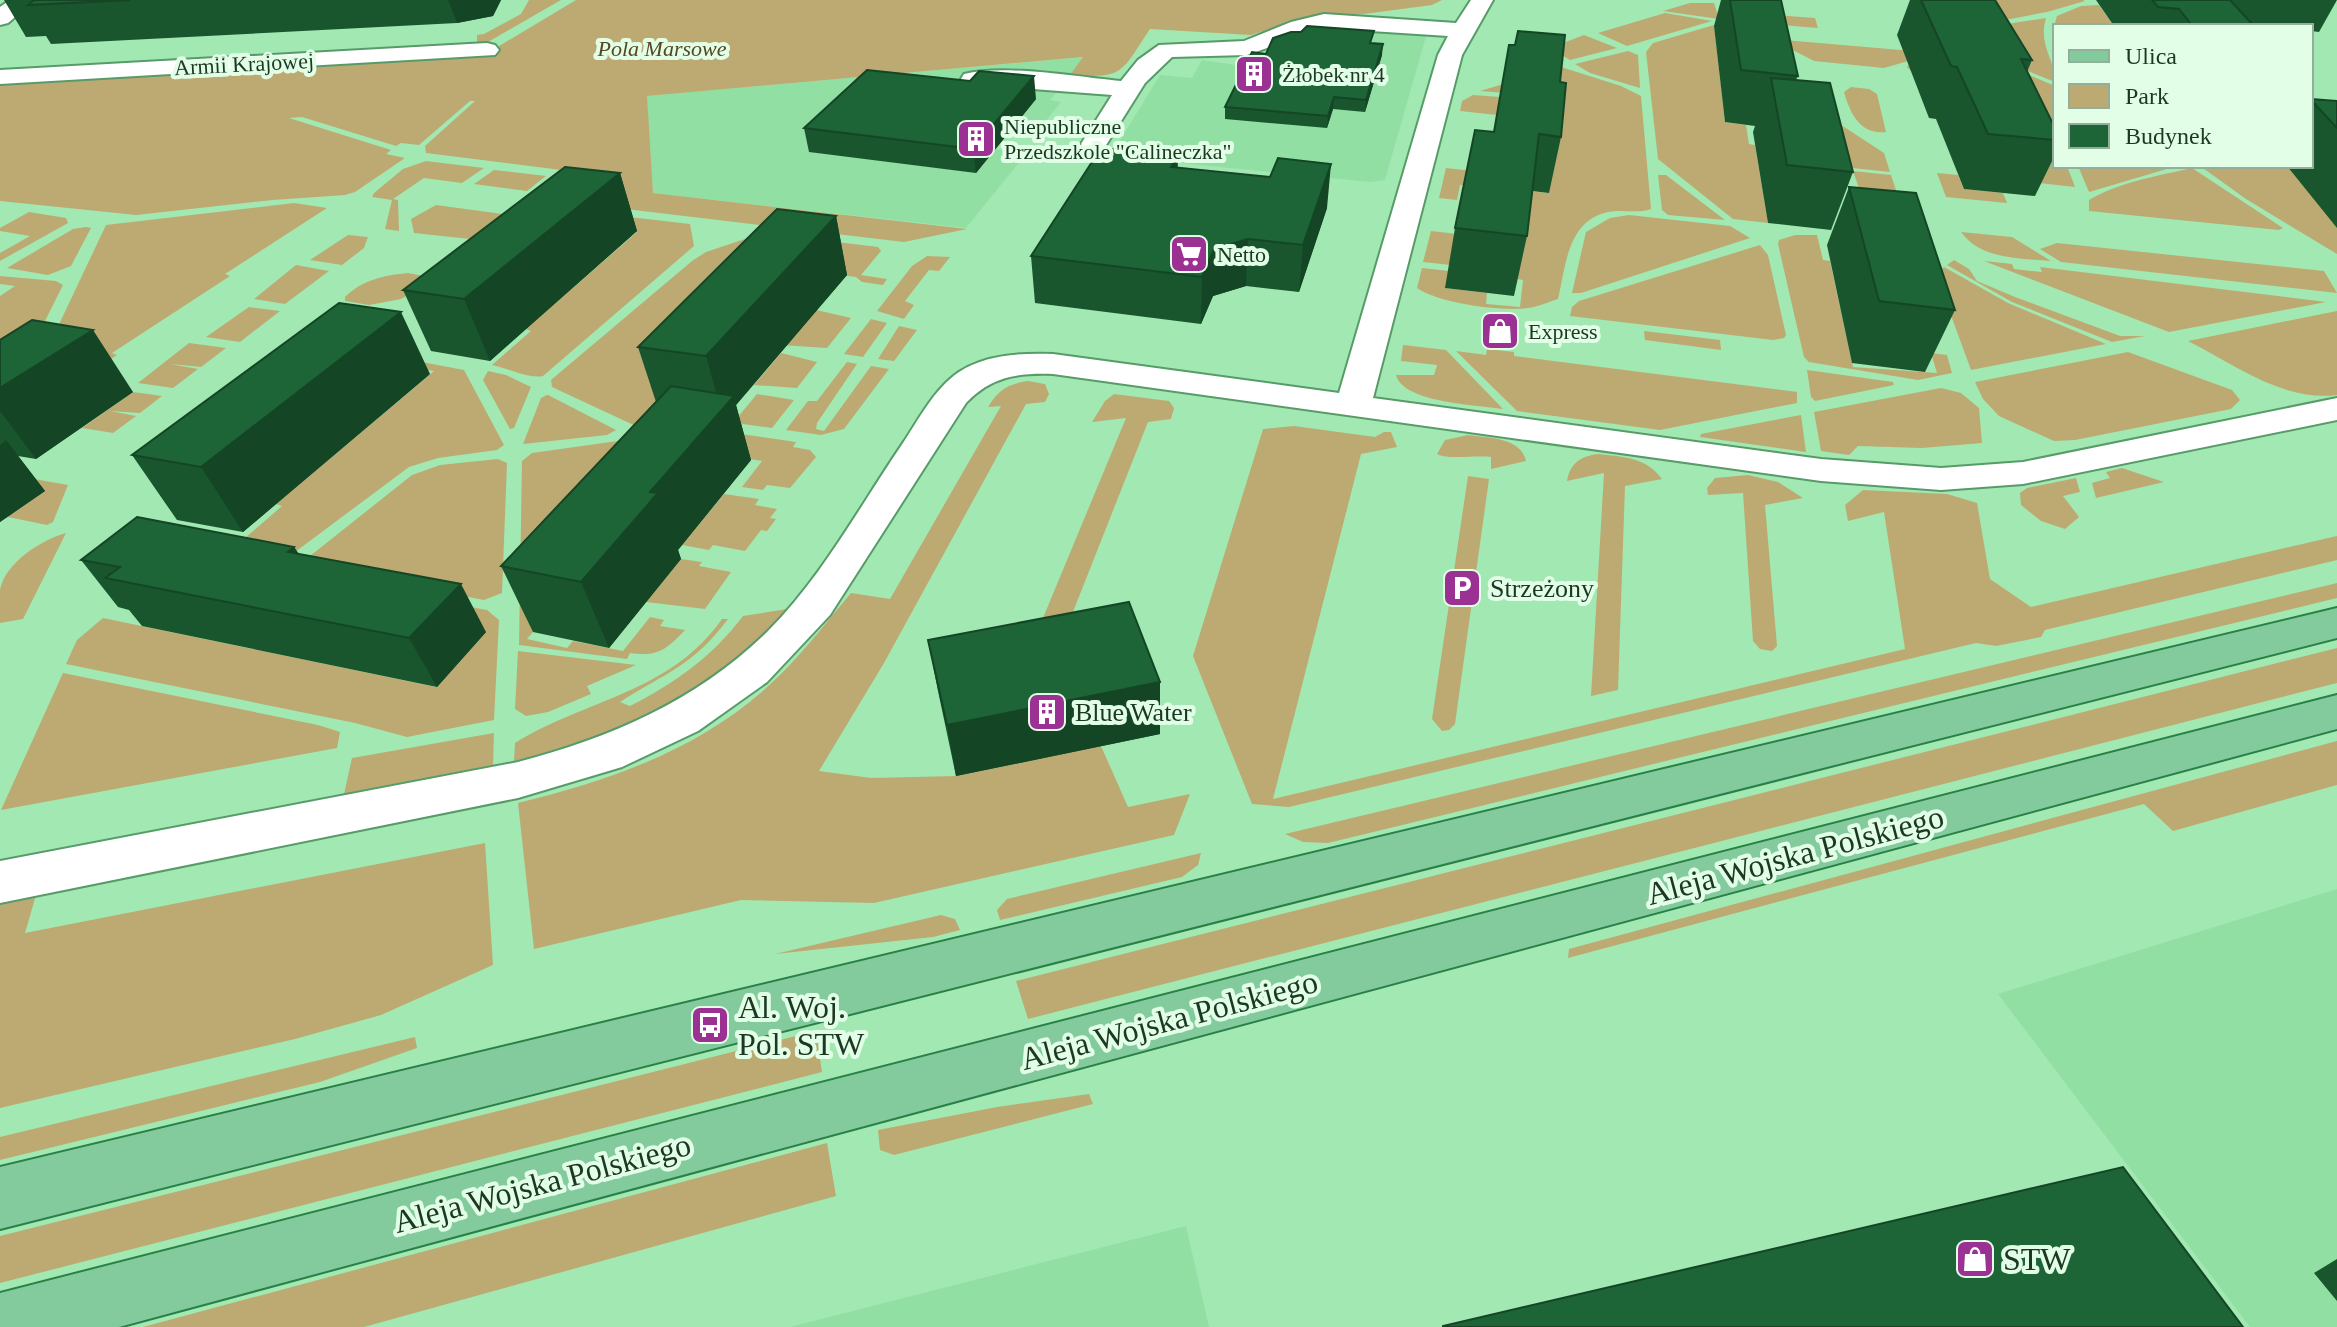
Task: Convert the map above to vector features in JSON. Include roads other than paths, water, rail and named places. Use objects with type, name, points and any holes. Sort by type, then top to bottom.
[{"type":"main road","points":[[0,1198],[2337,623]]},
{"type":"main road","name":"Aleja Wojska Polskiego","points":[[0,1326],[2337,712]]},
{"type":"street","points":[[0,18],[24,0]]},
{"type":"street","points":[[1353,406],[1442,80],[1462,30],[1479,5]]},
{"type":"street","points":[[1094,144],[1130,89],[1158,53],[1167,50],[1247,48],[1310,23],[1339,21],[1462,30]]},
{"type":"street","name":"Armii Krajowej","points":[[0,77],[487,50]]},
{"type":"street","points":[[963,84],[975,79],[998,78],[1130,89]]},
{"type":"street","points":[[0,882],[518,780],[571,767],[655,736],[730,690],[790,636],[815,605],[952,397],[974,376],[1011,364],[1053,364],[1821,470],[1941,479],[2060,467],[2337,409]]},
{"type":"place","name":"Żłobek nr 4","points":[[1254,74]]},
{"type":"place","name":"Niepubliczne Przedszkole \"Calineczka\"","points":[[976,139]]},
{"type":"place","name":"Netto","points":[[1189,254]]},
{"type":"place","name":"Express","points":[[1500,331]]},
{"type":"place","name":"Strzeżony","points":[[1462,588]]},
{"type":"place","name":"Blue Water","points":[[1047,712]]},
{"type":"place","name":"Al. Woj. Pol. STW","points":[[710,1025]]},
{"type":"place","name":"STW","points":[[1975,1259]]},
{"type":"park label","name":"Pola Marsowe","points":[[662,48]]}]
